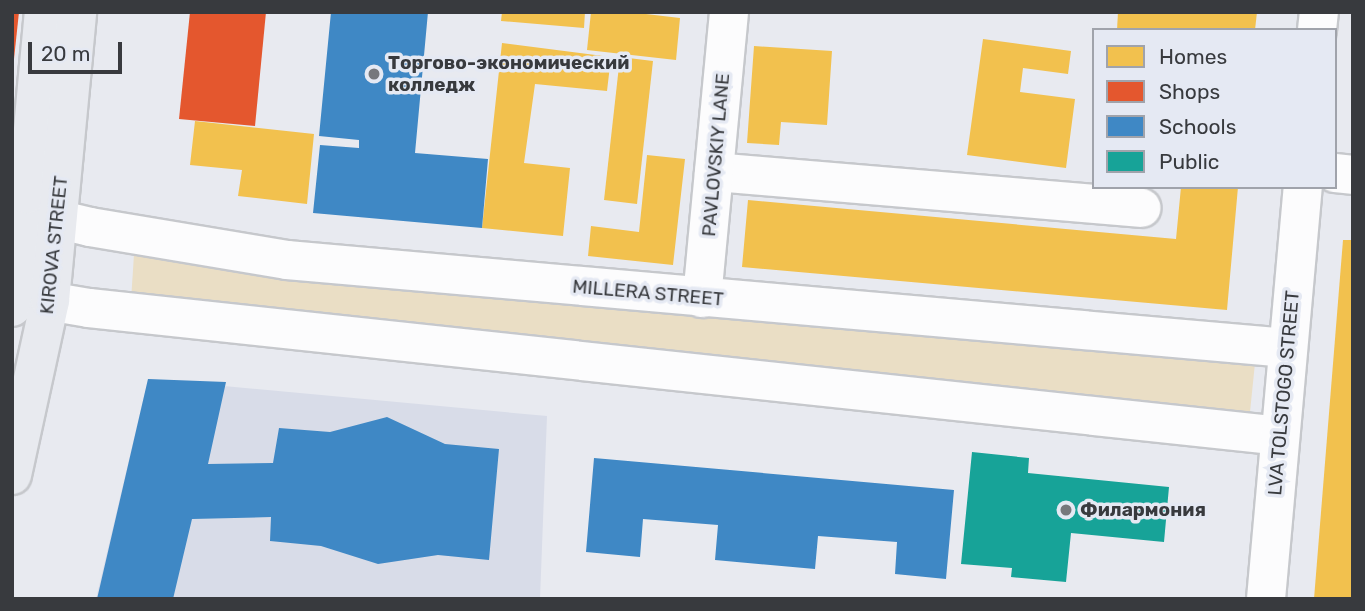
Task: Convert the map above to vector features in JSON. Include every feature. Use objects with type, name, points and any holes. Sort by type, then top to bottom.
[{"type":"main road","name":"KIROVA STREET","points":[[12,475],[22,299],[31,213],[44,12]]},
{"type":"main road","name":"KIROVA STREET","points":[[31,213],[77,12]]},
{"type":"street","name":"PAVLOVSKIY LANE","points":[[702,298],[729,12]]},
{"type":"street","points":[[714,172],[1141,208]]},
{"type":"street","name":"LVA TOLSTOGO STREET","points":[[1266,599],[1303,189]]},
{"type":"street","name":"MILLERA STREET","points":[[31,213],[90,228],[287,260],[1287,348]]},
{"type":"street","points":[[22,299],[1280,436]]},
{"type":"shaded area","points":[[134,254],[1255,363],[1250,412],[131,301]]},
{"type":"shaded area","points":[[148,379],[547,416],[540,599],[96,599]]},
{"type":"building: Homes","points":[[502,12],[585,12],[584,28],[501,21]]},
{"type":"building: Homes","points":[[591,12],[629,12],[680,18],[676,60],[587,50]]},
{"type":"building: Homes","points":[[1118,12],[1257,12],[1255,28],[1117,28]]},
{"type":"building: Homes","points":[[983,39],[1071,51],[1068,74],[1023,68],[1020,92],[1075,99],[1066,168],[967,155]]},
{"type":"building: Homes","points":[[502,43],[611,57],[607,91],[535,84],[524,163],[570,168],[563,236],[482,228]]},
{"type":"building: Homes","points":[[754,46],[832,51],[827,125],[781,122],[779,145],[747,143]]},
{"type":"building: Homes","points":[[620,57],[653,61],[637,204],[604,200]]},
{"type":"building: Homes","points":[[195,121],[314,134],[307,204],[238,196],[242,170],[190,165]]},
{"type":"building: Homes","points":[[647,155],[685,159],[673,265],[588,256],[591,226],[639,232]]},
{"type":"building: Homes","points":[[1181,189],[1238,189],[1227,310],[742,267],[748,200],[1176,239]]},
{"type":"building: Homes","points":[[1343,240],[1353,240],[1353,599],[1314,599]]},
{"type":"building: Shops","points":[[12,12],[19,12],[14,59],[12,59]]},
{"type":"building: Shops","points":[[190,12],[266,12],[255,126],[179,119]]},
{"type":"building: Schools","name":"Торгово-экономический колледж","points":[[331,12],[428,12],[415,153],[488,159],[482,228],[313,213],[320,145],[359,148],[359,140],[319,136]]},
{"type":"building: Schools","points":[[148,379],[226,382],[208,464],[273,463],[279,428],[330,432],[387,417],[445,444],[499,449],[489,560],[438,555],[378,564],[321,546],[270,541],[271,517],[192,519],[173,599],[97,599]]},
{"type":"building: Schools","points":[[594,458],[954,490],[946,579],[895,574],[897,542],[818,536],[815,569],[715,560],[718,525],[643,519],[640,557],[586,552]]},
{"type":"building: Public","name":"Филармония","points":[[972,452],[1029,458],[1028,473],[1169,487],[1164,542],[1071,533],[1066,582],[1011,577],[1012,568],[961,564]]},
{"type":"place","name":"Торгово-экономический колледж","points":[[374,74]]},
{"type":"place","name":"Филармония","points":[[1066,510]]}]
